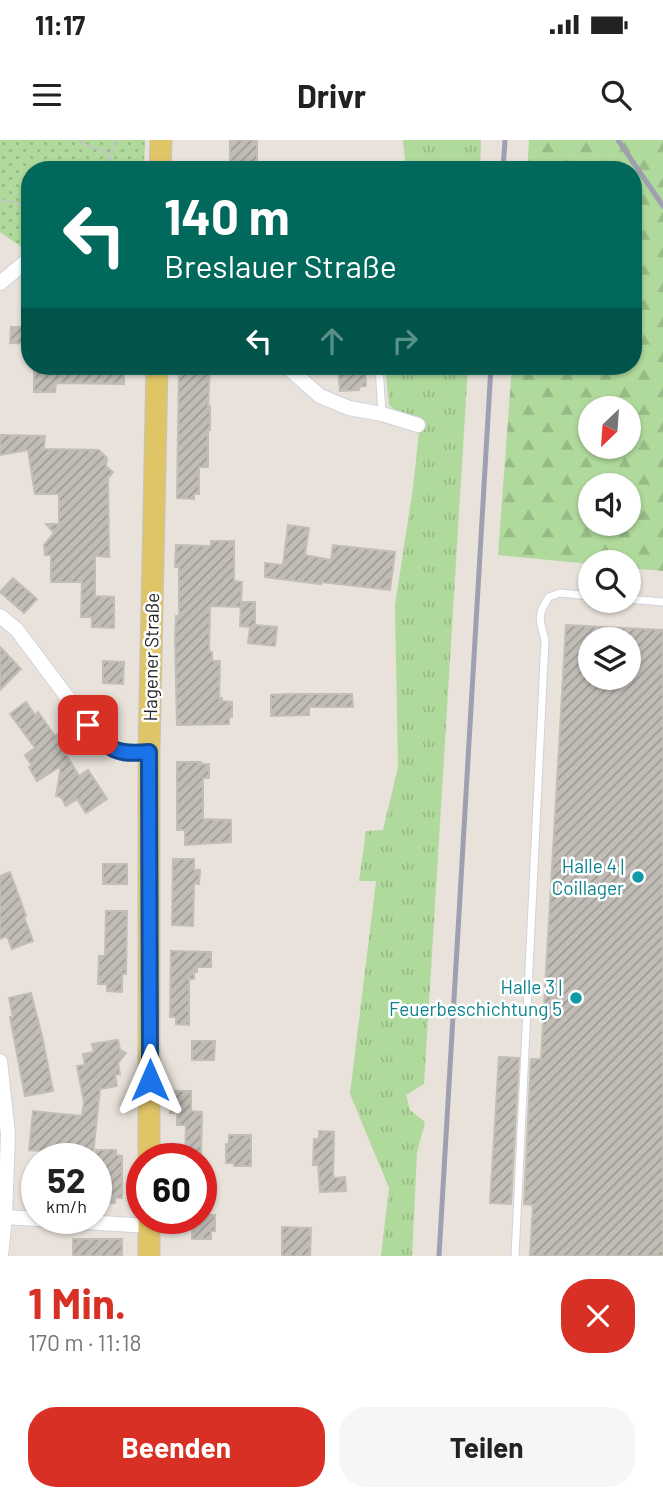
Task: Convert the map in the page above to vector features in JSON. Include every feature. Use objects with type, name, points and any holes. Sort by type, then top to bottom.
[{"type":"main road","points":[[160,161],[161,140]]},
{"type":"main road","name":"Hagener Straße","points":[[149,1143],[149,752],[157,375]]},
{"type":"main road","points":[[149,1234],[149,1256]]},
{"type":"street","points":[[0,283],[21,266]]},
{"type":"street","points":[[296,375],[320,396],[349,408],[418,425]]},
{"type":"street","points":[[0,615],[17,630],[98,737],[119,752],[149,752]]},
{"type":"street","points":[[0,1061],[8,1134],[1,1256]]},
{"type":"street","points":[[5,1217],[126,1221]]},
{"type":"lane","points":[[380,375],[382,414]]},
{"type":"lane","points":[[516,1256],[545,640],[540,621],[542,607],[549,597],[561,593],[578,595]]},
{"type":"lane","points":[[641,600],[663,602]]},
{"type":"path","points":[[79,140],[106,152],[113,161]]},
{"type":"path","points":[[109,161],[116,140]]},
{"type":"path","points":[[0,200],[21,204]]},
{"type":"green space","points":[[0,140],[145,140],[144,161],[21,161],[21,247],[0,232]]},
{"type":"green space","points":[[403,140],[481,140],[480,161],[405,161]]},
{"type":"green space","points":[[529,140],[663,140],[663,571],[641,569],[641,550],[578,550],[578,563],[498,555],[511,375],[642,375],[642,161],[528,161]]},
{"type":"green space","points":[[386,375],[467,375],[424,1084],[406,1095],[410,1110],[425,1122],[417,1153],[412,1256],[381,1256],[389,1188],[350,1094],[376,881],[359,881],[366,831],[383,830],[398,767],[395,605],[419,431],[389,405]]},
{"type":"building","points":[[230,140],[257,140],[257,161],[230,161]]},
{"type":"building","points":[[11,327],[21,327],[21,344],[10,343]]},
{"type":"building","points":[[34,375],[124,375],[124,384],[56,383],[55,392],[34,392]]},
{"type":"building","points":[[179,375],[210,375],[208,467],[199,467],[199,494],[194,494],[194,499],[177,498]]},
{"type":"building","points":[[339,375],[365,375],[366,386],[359,387],[359,390],[340,391]]},
{"type":"building","points":[[0,435],[45,436],[44,449],[99,450],[107,458],[106,466],[113,472],[108,478],[109,557],[95,556],[95,596],[114,597],[114,628],[92,627],[92,617],[81,617],[82,582],[51,582],[51,555],[45,555],[44,545],[54,533],[46,524],[59,524],[59,494],[35,494],[28,450],[0,455]]},
{"type":"building","points":[[288,525],[309,528],[305,555],[331,560],[333,545],[395,552],[390,590],[265,577],[265,563],[283,565]]},
{"type":"building","points":[[211,541],[234,541],[234,581],[242,582],[241,607],[210,606],[209,652],[212,652],[212,661],[220,661],[219,698],[232,702],[232,717],[229,717],[229,724],[177,725],[175,638],[176,616],[179,616],[179,567],[175,567],[176,545],[211,546]]},
{"type":"building","points":[[13,578],[37,599],[24,613],[0,592]]},
{"type":"building","points":[[241,602],[255,602],[255,625],[277,627],[275,646],[248,643],[250,627],[240,626]]},
{"type":"building","points":[[566,625],[605,627],[578,627],[578,690],[641,690],[641,629],[663,630],[663,1256],[530,1256],[533,1205],[524,1204],[531,1059],[541,1059]]},
{"type":"building","points":[[0,647],[21,669],[0,690]]},
{"type":"building","points":[[103,661],[124,662],[123,684],[103,683]]},
{"type":"building","points":[[352,694],[353,707],[309,707],[309,715],[271,716],[271,695]]},
{"type":"building","points":[[26,702],[35,715],[38,712],[55,736],[58,734],[67,750],[64,751],[79,776],[88,770],[107,799],[86,813],[77,799],[66,806],[61,797],[56,796],[61,766],[37,781],[25,755],[35,748],[10,714]]},
{"type":"building","points":[[177,762],[209,764],[209,778],[203,778],[203,819],[231,820],[231,842],[185,845],[185,830],[177,830]]},
{"type":"building","points":[[173,859],[194,859],[194,870],[200,870],[199,884],[194,883],[193,926],[172,925]]},
{"type":"building","points":[[103,864],[127,864],[127,884],[103,884]]},
{"type":"building","points":[[10,872],[33,941],[12,949],[7,936],[0,939],[0,876]]},
{"type":"building","points":[[106,911],[127,911],[126,974],[122,974],[122,992],[107,991],[107,984],[98,984],[99,956],[105,956]]},
{"type":"building","points":[[171,951],[211,952],[211,967],[197,967],[194,979],[189,979],[189,1025],[176,1024],[176,1017],[170,1017]]},
{"type":"building","points":[[31,993],[53,1091],[25,1096],[9,998]]},
{"type":"building","points":[[118,1040],[120,1050],[126,1053],[118,1063],[120,1074],[115,1075],[117,1086],[100,1089],[94,1143],[30,1143],[33,1111],[82,1116],[84,1102],[77,1066],[85,1065],[83,1054],[94,1052],[92,1044]]},
{"type":"building","points":[[192,1041],[215,1041],[214,1060],[192,1060]]},
{"type":"building","points":[[499,1057],[519,1058],[511,1204],[490,1203]]},
{"type":"building","points":[[170,1091],[191,1091],[191,1111],[202,1112],[201,1143],[185,1143],[186,1125],[177,1125],[177,1113],[170,1113]]},
{"type":"building","points":[[319,1131],[334,1132],[333,1178],[345,1177],[346,1191],[320,1192],[318,1165],[313,1165],[314,1139],[319,1139]]},
{"type":"building","points":[[229,1135],[251,1135],[251,1166],[226,1163]]},
{"type":"building","points":[[112,1150],[116,1150],[116,1155],[122,1156],[122,1198],[115,1198],[115,1203],[112,1203]]},
{"type":"building","points":[[282,1227],[311,1228],[310,1256],[282,1256]]},
{"type":"building","points":[[192,1234],[211,1234],[211,1239],[192,1239]]},
{"type":"building","points":[[73,1239],[122,1239],[122,1256],[73,1256]]},
{"type":"railway","points":[[504,161],[505,140]]},
{"type":"railway","points":[[618,140],[632,161]]},
{"type":"railway","points":[[642,175],[663,206]]},
{"type":"railway","points":[[439,1256],[490,375]]},
{"type":"place","name":"Halle 4 | Coillager","points":[[638,877]]},
{"type":"place","name":"Halle 3 | Feuerbeschichtung 5","points":[[576,998]]},
{"type":"route","points":[[88,725],[98,737],[119,752],[149,752],[150,1080]]}]
